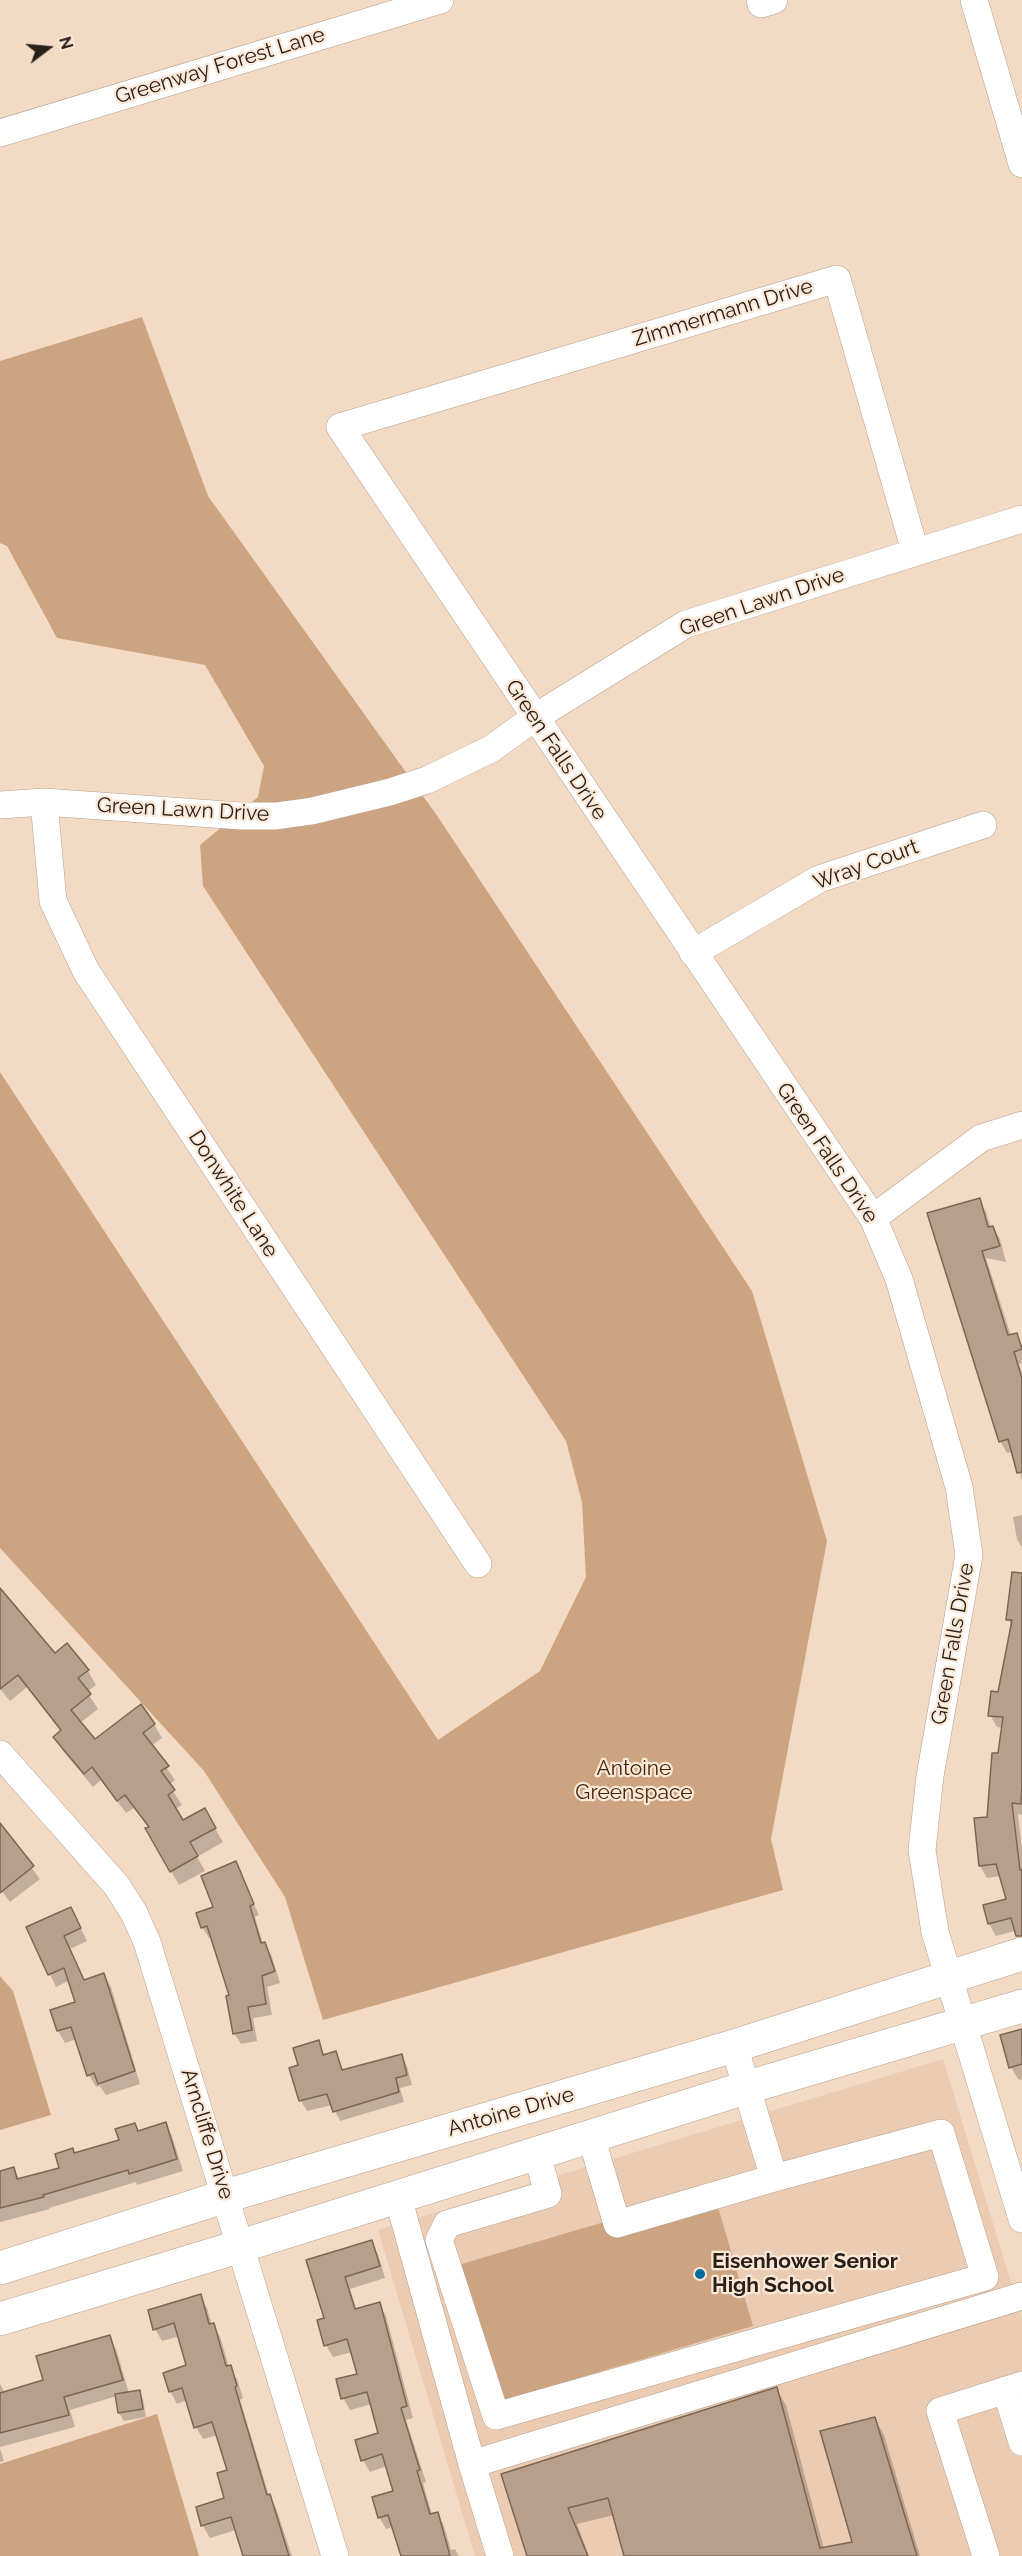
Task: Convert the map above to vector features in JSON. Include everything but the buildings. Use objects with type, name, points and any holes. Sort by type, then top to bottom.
[{"type":"main road","name":"Antoine Drive","points":[[0,2268],[226,2196],[734,2046],[1022,1954]]},
{"type":"main road","points":[[0,2319],[398,2197],[541,2168],[591,2137],[745,2088],[1022,2006]]},
{"type":"main road","points":[[524,2109],[541,2168]]},
{"type":"main road","points":[[385,2150],[398,2197]]},
{"type":"street","name":"Greenway Forest Lane","points":[[0,133],[440,0]]},
{"type":"street","points":[[760,0],[761,4],[774,0]]},
{"type":"street","points":[[974,0],[1022,164]]},
{"type":"street","name":"Zimmermann Drive","points":[[340,427],[837,279],[915,551]]},
{"type":"street","name":"Green Falls Drive","points":[[340,427],[873,1218],[899,1279],[959,1487],[969,1555],[930,1776],[922,1850],[935,1932],[1022,2219]]},
{"type":"street","name":"Green Lawn Drive","points":[[0,805],[44,802],[241,816],[276,816],[312,811],[390,792],[427,780],[491,749],[534,718],[686,624],[1022,519]]},
{"type":"street","name":"Donwhite Lane","points":[[44,802],[53,901],[86,971],[478,1564]]},
{"type":"street","name":"Wray Court","points":[[693,953],[819,879],[983,825]]},
{"type":"street","points":[[873,1218],[981,1138],[1022,1125]]},
{"type":"street","name":"Arncliffe Drive","points":[[0,1754],[97,1862],[117,1886],[134,1913],[158,1971],[335,2556]]},
{"type":"street","points":[[734,2046],[774,2178]]},
{"type":"street","points":[[541,2168],[548,2194],[447,2224],[439,2240],[496,2416],[985,2277],[941,2133],[774,2178],[617,2224],[591,2137]]},
{"type":"street","points":[[398,2197],[500,2556]]},
{"type":"street","points":[[472,2464],[1022,2296]]},
{"type":"street","points":[[639,2375],[650,2410]]},
{"type":"street","points":[[986,2556],[940,2411],[1014,2387],[1022,2442]]},
{"type":"shaded area","name":"Eisenhower Senior High School","points":[[943,2059],[1022,2319],[1022,2556],[475,2556],[378,2230]]},
{"type":"green space","name":"Antoine Greenspace","points":[[142,317],[208,496],[438,817],[752,1291],[827,1541],[771,1839],[783,1890],[323,2020],[285,1897],[204,1771],[0,1548],[0,1072],[438,1740],[540,1671],[586,1577],[582,1502],[566,1441],[203,886],[200,845],[258,797],[264,766],[205,665],[57,638],[7,546],[0,543],[0,361]]},
{"type":"green space","points":[[0,1976],[13,1991],[51,2115],[0,2130]]},
{"type":"green space","points":[[713,2190],[753,2326],[498,2402],[458,2265]]},
{"type":"green space","points":[[157,2414],[199,2556],[0,2556],[0,2464]]},
{"type":"place","name":"Eisenhower Senior High School","points":[[700,2274]]}]
